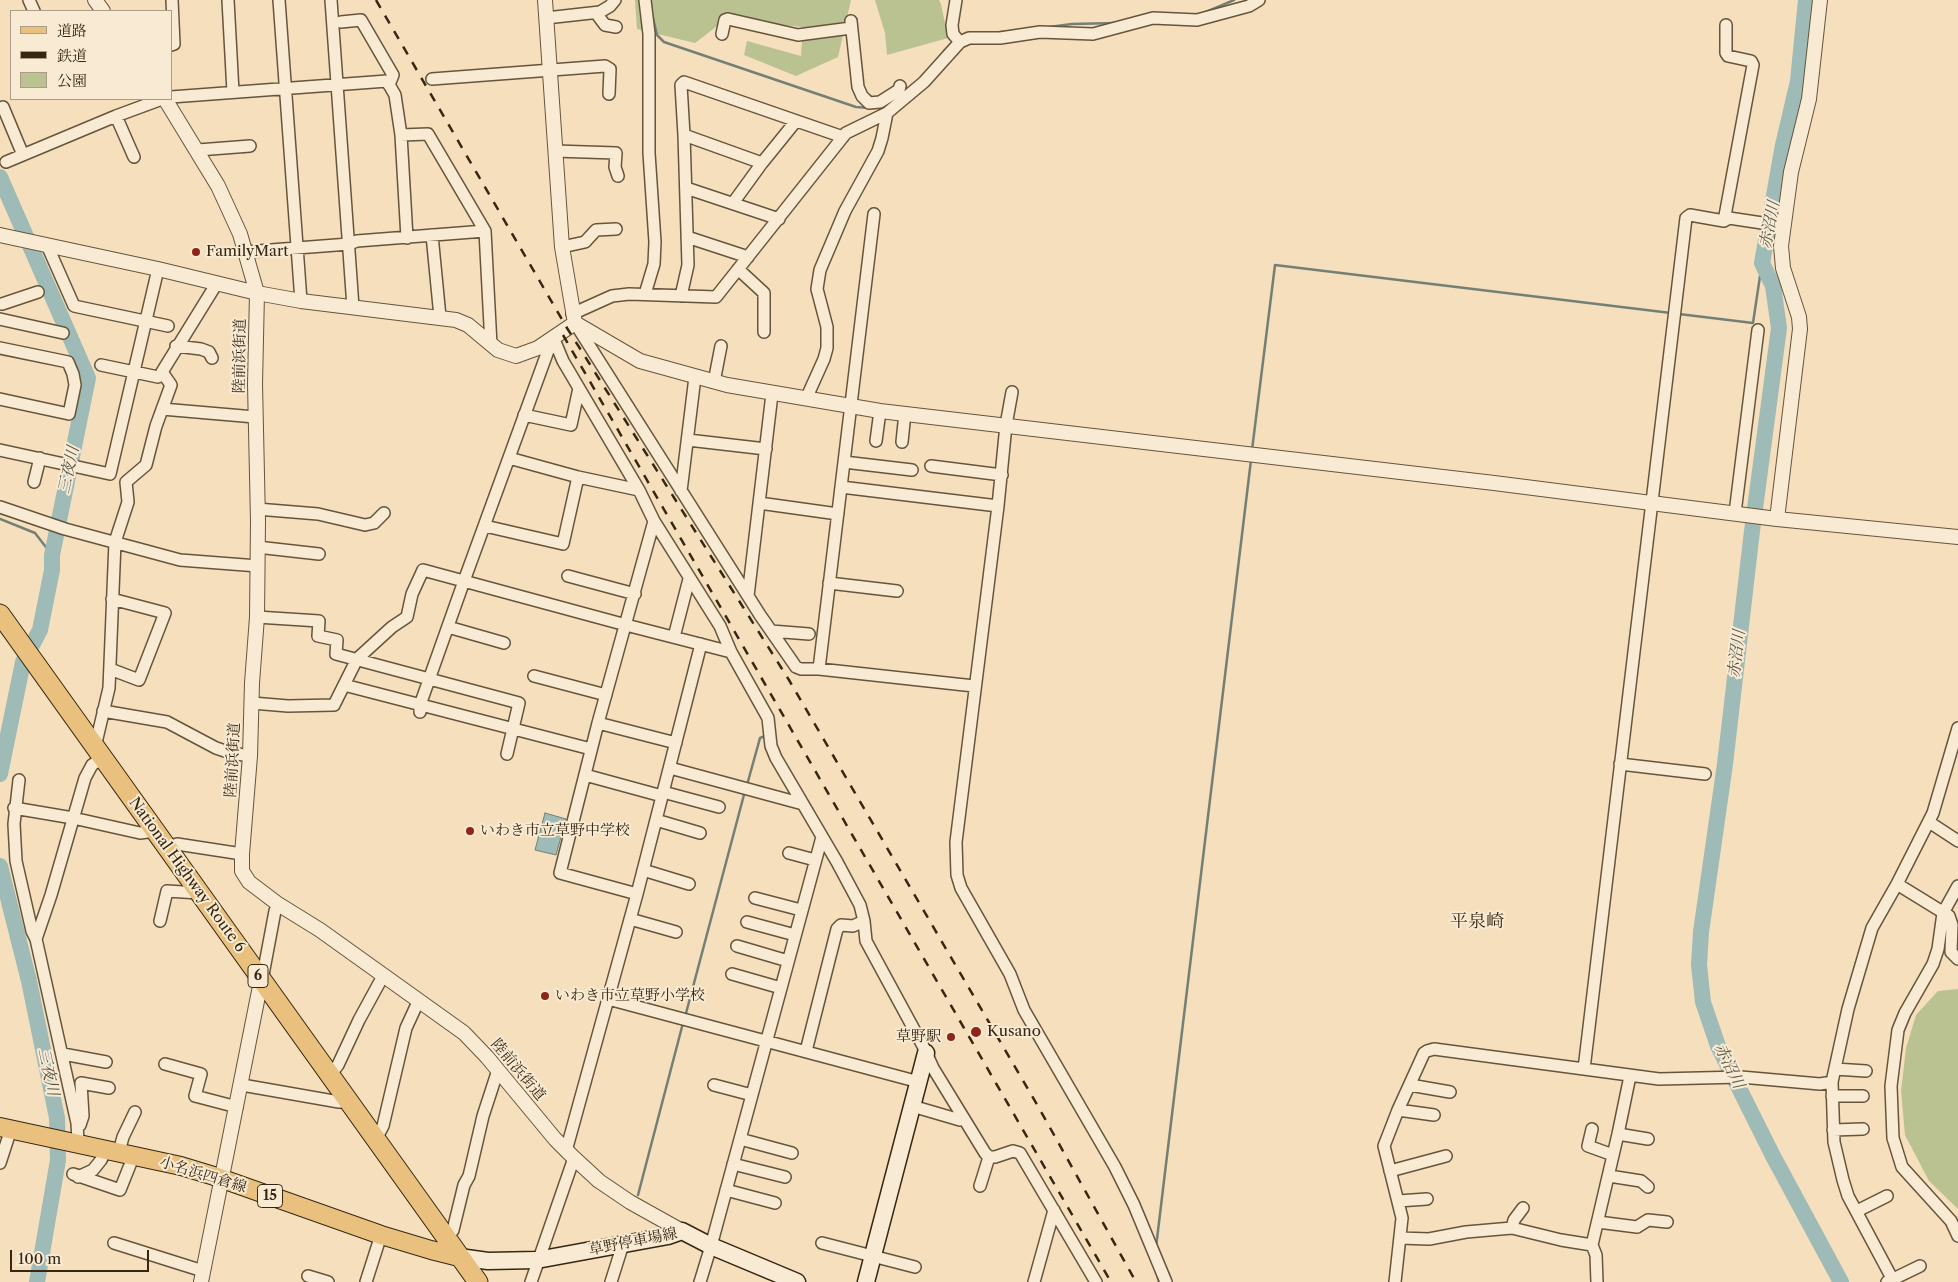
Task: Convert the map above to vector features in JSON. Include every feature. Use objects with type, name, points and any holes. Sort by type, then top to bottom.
[{"type":"highway","name":"National Highway Route 6","points":[[0,614],[478,1282]]},
{"type":"main road","points":[[866,1282],[926,1053]]},
{"type":"main road","name":"小名浜四倉線","points":[[5,1128],[42,1135],[78,1136],[120,1152],[223,1178],[381,1235],[460,1257]]},
{"type":"main road","name":"草野停車場線","points":[[460,1257],[488,1261],[537,1260],[682,1232],[797,1282]]},
{"type":"street","points":[[94,0],[102,10]]},
{"type":"street","points":[[172,0],[174,44],[172,45]]},
{"type":"street","points":[[228,0],[234,92]]},
{"type":"street","points":[[279,0],[302,301]]},
{"type":"street","points":[[331,0],[353,307]]},
{"type":"street","points":[[545,0],[562,247],[574,319],[681,491],[796,667],[974,686]]},
{"type":"street","points":[[546,18],[600,12],[610,6],[614,0]]},
{"type":"street","points":[[645,294],[654,264],[655,242],[649,153],[649,34],[646,0]]},
{"type":"street","points":[[956,0],[952,25],[953,34],[958,40]]},
{"type":"street","points":[[0,235],[158,269],[257,293],[302,301],[440,316],[468,325],[491,345],[506,354],[516,356],[538,348],[553,338],[574,319],[612,296],[645,294],[716,297],[846,132],[886,112],[924,82],[958,40],[1000,38],[1040,32],[1094,34],[1153,18],[1197,20],[1249,6],[1259,0]]},
{"type":"street","points":[[1774,519],[1800,329],[1799,317],[1774,225],[1791,172],[1809,99],[1820,0]]},
{"type":"street","points":[[596,13],[605,26],[616,27]]},
{"type":"street","points":[[722,34],[725,20],[728,19],[798,35],[851,24],[858,88],[862,96],[866,101],[872,103],[880,102],[898,90],[900,86]]},
{"type":"street","points":[[341,22],[360,20],[392,75],[389,85]]},
{"type":"street","points":[[1724,220],[1753,65],[1751,61],[1728,56],[1726,53],[1726,25]]},
{"type":"street","points":[[432,79],[605,66],[610,68],[609,94]]},
{"type":"street","points":[[172,97],[386,81],[395,94],[401,135],[407,238]]},
{"type":"street","points":[[682,296],[688,265],[684,135],[680,85],[684,82],[843,137]]},
{"type":"street","points":[[6,162],[116,116],[161,100]]},
{"type":"street","name":"陸前浜街道","points":[[165,100],[198,150],[218,186],[240,234],[257,293],[255,417],[258,566],[257,618],[242,871],[249,882],[278,904],[320,930],[418,1002],[464,1033],[488,1056],[570,1154],[599,1181],[630,1202],[682,1232]]},
{"type":"street","points":[[872,103],[875,118]]},
{"type":"street","points":[[3,108],[23,155]]},
{"type":"street","points":[[806,398],[827,348],[827,327],[817,289],[820,270],[845,211],[878,151],[886,112]]},
{"type":"street","points":[[116,116],[134,157]]},
{"type":"street","points":[[733,203],[796,121]]},
{"type":"street","points":[[401,135],[428,134],[485,230],[491,345]]},
{"type":"street","points":[[684,135],[762,163]]},
{"type":"street","points":[[198,150],[250,146]]},
{"type":"street","points":[[555,151],[616,153],[615,167],[618,176]]},
{"type":"street","points":[[686,188],[779,219]]},
{"type":"street","points":[[819,668],[874,214]]},
{"type":"street","points":[[1584,1069],[1686,218],[1690,215],[1724,220],[1729,218],[1774,225]]},
{"type":"street","points":[[562,247],[585,242],[596,230],[616,229]]},
{"type":"street","points":[[245,252],[349,244],[357,241],[485,230]]},
{"type":"street","points":[[432,235],[440,316]]},
{"type":"street","points":[[687,237],[748,257]]},
{"type":"street","points":[[47,245],[74,306],[168,326]]},
{"type":"street","points":[[0,450],[110,474],[158,269]]},
{"type":"street","points":[[738,269],[764,293],[764,332]]},
{"type":"street","points":[[36,939],[51,895],[85,778],[98,752],[103,711],[109,688],[115,542],[128,502],[126,482],[146,465],[171,385],[162,372],[176,346],[217,283]]},
{"type":"street","points":[[1,306],[38,292]]},
{"type":"street","points":[[0,318],[63,332]]},
{"type":"street","points":[[574,319],[640,361],[714,382],[772,394],[880,411],[1774,519],[1958,537]]},
{"type":"street","points":[[1738,514],[1758,330]]},
{"type":"street","points":[[553,338],[563,360],[639,490],[654,520],[720,626],[731,652],[768,718],[771,746],[860,905],[866,941],[933,1068],[989,1157],[1013,1151],[1020,1154],[1096,1282]]},
{"type":"street","points":[[420,708],[464,581],[553,338]]},
{"type":"street","points":[[176,346],[201,349],[209,352],[212,358]]},
{"type":"street","points":[[714,382],[721,346]]},
{"type":"street","points":[[0,348],[68,362],[74,374],[75,385],[69,414],[0,399]]},
{"type":"street","points":[[101,365],[158,377]]},
{"type":"street","points":[[681,491],[695,377]]},
{"type":"street","points":[[524,415],[571,425],[579,388]]},
{"type":"street","points":[[1012,392],[1006,425],[1002,475],[974,686],[956,842],[957,875],[961,888],[1010,974],[1024,1010],[1115,1167],[1166,1282]]},
{"type":"street","points":[[748,596],[772,394]]},
{"type":"street","points":[[162,409],[255,417]]},
{"type":"street","points":[[876,441],[880,411]]},
{"type":"street","points":[[902,442],[905,413]]},
{"type":"street","points":[[688,440],[766,449]]},
{"type":"street","points":[[34,482],[40,458]]},
{"type":"street","points":[[509,458],[578,477],[639,490]]},
{"type":"street","points":[[844,462],[912,470]]},
{"type":"street","points":[[931,466],[1002,475]]},
{"type":"street","points":[[485,526],[563,544],[578,477]]},
{"type":"street","points":[[841,487],[998,506]]},
{"type":"street","points":[[759,503],[838,514]]},
{"type":"street","points":[[0,507],[48,524],[180,560],[258,566]]},
{"type":"street","points":[[257,510],[318,514],[365,525],[374,523],[384,513]]},
{"type":"street","points":[[637,894],[560,873],[598,723],[654,520]]},
{"type":"street","points":[[257,547],[319,554]]},
{"type":"street","points":[[252,703],[288,706],[334,705],[357,659],[392,627],[407,617],[412,594],[423,570],[731,652]]},
{"type":"street","points":[[568,576],[635,594]]},
{"type":"street","points":[[674,637],[690,579]]},
{"type":"street","points":[[829,583],[897,591]]},
{"type":"street","points":[[110,669],[138,680],[166,614],[112,599]]},
{"type":"street","points":[[257,618],[319,622],[318,636],[337,640],[336,654],[519,703],[507,754]]},
{"type":"street","points":[[448,627],[504,643]]},
{"type":"street","points":[[771,631],[809,634]]},
{"type":"street","points":[[531,1282],[570,1154],[608,999],[701,644]]},
{"type":"street","points":[[534,676],[606,695]]},
{"type":"street","points":[[344,685],[420,708],[592,749]]},
{"type":"street","points":[[103,711],[167,722],[216,748],[250,756]]},
{"type":"street","points":[[598,723],[676,743]]},
{"type":"street","points":[[1920,1266],[1891,1281],[1848,1196],[1839,1166],[1833,1130],[1832,1082],[1848,1009],[1864,950],[1872,928],[1930,822],[1958,730]]},
{"type":"street","points":[[1620,764],[1705,774]]},
{"type":"street","points":[[670,768],[803,804]]},
{"type":"street","points":[[585,775],[719,807]]},
{"type":"street","points":[[19,780],[15,808],[14,842],[16,861],[63,1054],[78,1136]]},
{"type":"street","points":[[15,808],[74,818],[140,833],[155,831]]},
{"type":"street","points":[[656,820],[700,833]]},
{"type":"street","points":[[1930,822],[1958,841]]},
{"type":"street","points":[[700,1282],[734,1164],[822,837]]},
{"type":"street","points":[[168,848],[177,844],[242,854]]},
{"type":"street","points":[[789,853],[815,860]]},
{"type":"street","points":[[643,870],[689,884]]},
{"type":"street","points":[[1897,884],[1946,915],[1952,925],[1951,952],[1958,959]]},
{"type":"street","points":[[1958,886],[1946,915],[1933,964],[1905,1013],[1898,1030],[1891,1073],[1894,1143],[1902,1167],[1951,1221],[1958,1236]]},
{"type":"street","points":[[160,921],[167,891],[199,892]]},
{"type":"street","points":[[756,898],[801,910]]},
{"type":"street","points":[[114,1243],[202,1276],[242,1085],[271,928],[278,904]]},
{"type":"street","points":[[630,919],[676,932]]},
{"type":"street","points":[[806,1052],[837,929],[841,925],[853,926],[864,921]]},
{"type":"street","points":[[748,922],[795,935]]},
{"type":"street","points":[[737,946],[788,960]]},
{"type":"street","points":[[732,974],[780,988]]},
{"type":"street","points":[[330,1075],[338,1065],[359,1020],[384,976]]},
{"type":"street","points":[[608,999],[919,1082]]},
{"type":"street","points":[[376,1139],[383,1126],[406,1028],[418,1002]]},
{"type":"street","points":[[1396,1282],[1402,1218],[1384,1146],[1424,1053],[1430,1049],[1659,1079],[1741,1077],[1820,1084],[1832,1082]]},
{"type":"street","points":[[63,1054],[106,1062]]},
{"type":"street","points":[[165,1064],[201,1074],[195,1096],[237,1107]]},
{"type":"street","points":[[1835,1069],[1866,1071]]},
{"type":"street","points":[[447,1239],[452,1230],[464,1185],[469,1176],[483,1116],[498,1070]]},
{"type":"street","points":[[1597,1282],[1596,1255],[1592,1245],[1630,1076]]},
{"type":"street","points":[[78,1136],[83,1116],[81,1083],[109,1088]]},
{"type":"street","points":[[242,1085],[339,1102],[349,1102]]},
{"type":"street","points":[[714,1085],[752,1095]]},
{"type":"street","points":[[1410,1085],[1450,1092]]},
{"type":"street","points":[[1832,1096],[1863,1096]]},
{"type":"street","points":[[912,1106],[960,1120],[964,1118]]},
{"type":"street","points":[[1398,1110],[1434,1115]]},
{"type":"street","points":[[120,1152],[101,1160],[93,1170],[76,1175],[120,1190],[120,1152],[123,1137],[135,1112]]},
{"type":"street","points":[[0,1163],[5,1128]]},
{"type":"street","points":[[1833,1130],[1863,1128]]},
{"type":"street","points":[[1592,1129],[1588,1146],[1613,1155]]},
{"type":"street","points":[[1618,1134],[1648,1139]]},
{"type":"street","points":[[740,1139],[792,1153]]},
{"type":"street","points":[[1390,1171],[1446,1156]]},
{"type":"street","points":[[980,1186],[989,1157]]},
{"type":"street","points":[[734,1164],[785,1177]]},
{"type":"street","points":[[1608,1176],[1641,1181],[1648,1187]]},
{"type":"street","points":[[726,1190],[775,1203]]},
{"type":"street","points":[[1857,1211],[1887,1196]]},
{"type":"street","points":[[1398,1200],[1427,1199]]},
{"type":"street","points":[[1512,1228],[1514,1220],[1523,1208]]},
{"type":"street","points":[[1034,1282],[1054,1210]]},
{"type":"street","points":[[1598,1222],[1637,1227],[1648,1220],[1667,1222]]},
{"type":"street","points":[[1400,1238],[1429,1239],[1466,1232],[1512,1228],[1561,1240],[1592,1245]]},
{"type":"street","points":[[366,1282],[381,1235]]},
{"type":"street","points":[[822,1243],[915,1267]]},
{"type":"street","points":[[611,1282],[623,1244]]},
{"type":"street","points":[[308,1276],[328,1282]]},
{"type":"green space","points":[[635,0],[851,0],[838,57],[796,76],[744,55],[747,41],[801,56],[803,27],[725,20],[695,43],[637,29]]},
{"type":"green space","points":[[875,0],[939,0],[948,38],[887,55],[885,33]]},
{"type":"green space","points":[[1958,989],[1958,1209],[1929,1181],[1905,1135],[1901,1091],[1906,1048],[1916,1015],[1938,991]]},
{"type":"water","points":[[545,813],[566,819],[556,855],[535,850]]},
{"type":"waterway","points":[[1206,12],[1234,0]]},
{"type":"waterway","name":"赤沼川","points":[[1806,0],[1798,81],[1783,145],[1762,263],[1773,286],[1779,328],[1752,531],[1725,764],[1701,932],[1699,965],[1703,1002],[1718,1046],[1773,1156],[1841,1282]]},
{"type":"waterway","points":[[653,18],[657,35],[664,42],[856,107],[870,108]]},
{"type":"waterway","points":[[1049,27],[1072,24],[1116,23]]},
{"type":"waterway","points":[[990,33],[1012,31]]},
{"type":"waterway","points":[[944,51],[952,43]]},
{"type":"waterway","name":"三夜川","points":[[0,177],[88,378],[52,555],[52,570],[40,630],[23,662],[0,774]]},
{"type":"waterway","points":[[1679,314],[1753,323],[1762,263]]},
{"type":"waterway","points":[[1252,450],[1275,265],[1671,313]]},
{"type":"waterway","points":[[1156,1247],[1251,460]]},
{"type":"waterway","points":[[0,519],[35,533],[52,555]]},
{"type":"waterway","points":[[747,785],[760,738],[765,736]]},
{"type":"waterway","points":[[685,1017],[745,791]]},
{"type":"waterway","name":"三夜川","points":[[0,866],[29,981],[57,1118],[58,1160],[37,1282]]},
{"type":"waterway","points":[[638,1195],[683,1023]]},
{"type":"waterway","points":[[1154,1264],[1159,1282]]},
{"type":"railway","points":[[376,0],[567,328],[789,680],[1039,1108],[1136,1282]]},
{"type":"railway","points":[[563,335],[1111,1282]]},
{"type":"place","name":"FamilyMart","points":[[196,252]]},
{"type":"place","name":"いわき市立草野中学校","points":[[470,831]]},
{"type":"place","name":"いわき市立草野小学校","points":[[545,996]]},
{"type":"place","name":"Kusano","points":[[976,1032]]},
{"type":"place","name":"草野駅","points":[[951,1037]]},
{"type":"district","name":"平泉崎","points":[[1477,922]]}]
